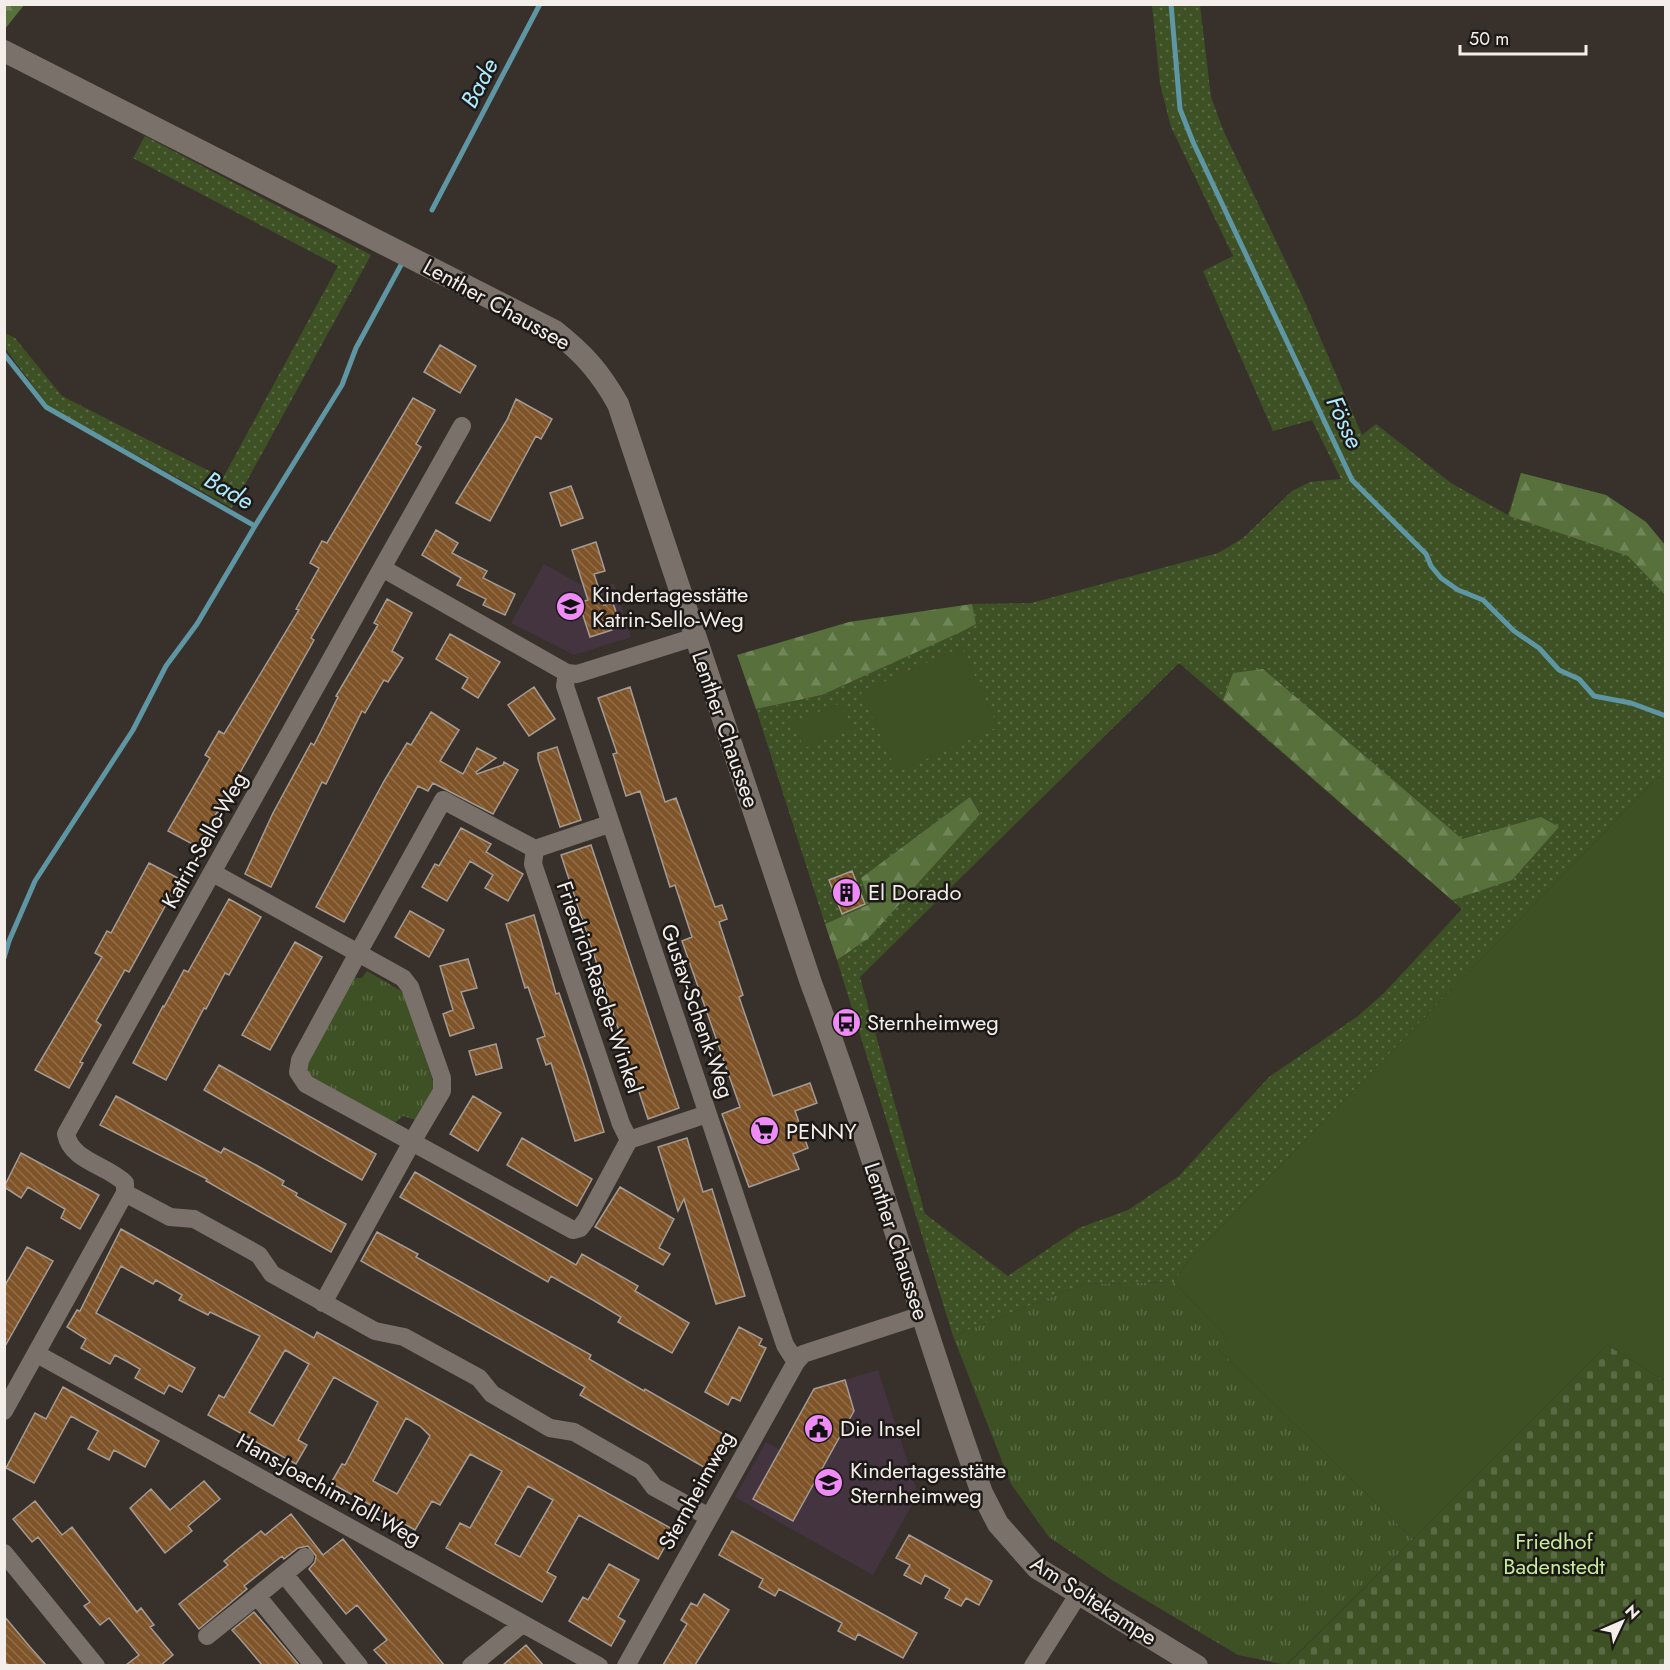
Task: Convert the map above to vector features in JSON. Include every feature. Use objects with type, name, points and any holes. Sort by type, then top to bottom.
[{"type":"street","name":"Lenther Chaussee","points":[[4,51],[555,331],[583,352],[603,377],[618,404],[811,983],[842,1064],[922,1315],[982,1493]]},
{"type":"street","name":"Katrin-Sello-Weg","points":[[125,1193],[125,1183],[118,1176],[76,1152],[68,1145],[66,1134],[462,426]]},
{"type":"street","points":[[382,568],[567,673],[576,674],[695,637]]},
{"type":"street","name":"Gustav-Schenk-Weg","points":[[567,673],[565,686],[609,824],[785,1345],[796,1362]]},
{"type":"street","points":[[609,824],[535,849],[443,800],[300,1060],[297,1072],[306,1084],[573,1230],[580,1228],[586,1221],[628,1140],[707,1114]]},
{"type":"street","name":"Friedrich-Rasche-Winkel","points":[[535,849],[534,864],[628,1140]]},
{"type":"street","points":[[213,873],[403,978],[410,987],[442,1078],[442,1091],[323,1303]]},
{"type":"street","points":[[4,1411],[125,1193],[170,1217],[194,1219],[259,1255],[272,1274],[323,1303],[375,1331],[404,1337],[470,1372],[479,1377],[492,1394],[550,1428],[574,1432],[594,1443],[642,1471],[654,1486],[709,1517]]},
{"type":"street","points":[[796,1362],[803,1354],[922,1315]]},
{"type":"street","name":"Hans-Joachim-Toll-Weg","points":[[37,1354],[599,1665]]},
{"type":"street","name":"Sternheimweg","points":[[626,1665],[796,1362]]},
{"type":"street","name":"Am Soltekampe","points":[[982,1493],[998,1524],[1037,1568],[1078,1595],[1197,1665]]},
{"type":"street","points":[[4,1552],[96,1665]]},
{"type":"street","points":[[207,1636],[304,1557]]},
{"type":"street","points":[[284,1574],[359,1665]]},
{"type":"street","points":[[1034,1665],[1078,1595]]},
{"type":"street","points":[[257,1596],[314,1665]]},
{"type":"street","points":[[471,1665],[522,1624]]},
{"type":"shaded area","name":"Kindertagesstätte Katrin-Sello-Weg","points":[[544,564],[592,591],[614,583],[631,637],[574,655],[511,623]]},
{"type":"shaded area","name":"Kindertagesstätte Sternheimweg","points":[[878,1370],[918,1494],[873,1575],[735,1497],[766,1442],[820,1472],[854,1411],[845,1380]]},
{"type":"green space","points":[[4,5],[24,5],[5,29]]},
{"type":"green space","points":[[1152,5],[1200,5],[1211,97],[1224,132],[1304,300],[1362,435],[1376,424],[1451,483],[1508,515],[1521,473],[1606,495],[1646,522],[1665,545],[1665,780],[1658,777],[1188,1261],[1174,1282],[1084,1284],[953,1336],[837,960],[869,938],[980,813],[970,797],[871,904],[825,924],[756,709],[822,695],[975,624],[972,604],[1031,603],[1218,553],[1243,538],[1292,491],[1310,482],[1341,479],[1312,420],[1273,431],[1203,271],[1233,256],[1171,127],[1160,84]],"holes":[[[1179,663],[1462,909],[1384,993],[1358,1016],[1269,1077],[1179,1176],[1128,1210],[1079,1228],[1008,1276],[925,1214],[860,977]]]},
{"type":"green space","points":[[145,136],[371,255],[232,508],[48,406],[5,348],[5,333],[15,338],[62,396],[223,478],[338,266],[133,158]]},
{"type":"green space","points":[[1521,473],[1606,495],[1646,522],[1665,545],[1665,595],[1628,556],[1509,516]]},
{"type":"green space","points":[[972,604],[976,624],[822,695],[756,709],[737,655],[849,622]]},
{"type":"green space","points":[[962,647],[998,727],[897,772],[861,692]]},
{"type":"green space","points":[[1263,669],[1462,839],[1541,817],[1559,827],[1512,880],[1452,900],[1223,700],[1233,673]]},
{"type":"green space","points":[[841,703],[852,729],[804,748],[793,722]]},
{"type":"green space","points":[[1658,777],[1666,780],[1665,1381],[1607,1345],[1413,1539],[1219,1350],[1228,1339],[1174,1282],[1188,1261]]},
{"type":"green space","points":[[970,797],[980,814],[869,938],[837,960],[825,924],[870,904],[861,878]]},
{"type":"green space","points":[[367,971],[403,992],[435,1087],[416,1120],[403,1116],[391,1126],[311,1082],[305,1069],[354,978],[362,978]]},
{"type":"green space","points":[[1174,1282],[1229,1340],[1219,1350],[1413,1539],[1286,1665],[1238,1655],[1112,1580],[1049,1537],[1011,1484],[953,1336],[1084,1284]]},
{"type":"green space","name":"Friedhof Badenstedt","points":[[1607,1345],[1665,1381],[1665,1665],[1286,1666]]},
{"type":"building","points":[[440,345],[476,366],[460,393],[424,372]]},
{"type":"building","points":[[413,398],[435,410],[416,444],[421,447],[311,638],[314,640],[232,787],[234,789],[219,814],[217,812],[198,847],[168,831],[210,758],[205,755],[219,731],[224,734],[299,610],[296,609],[319,568],[310,563],[322,541],[327,543]]},
{"type":"building","points":[[516,399],[552,419],[541,439],[536,436],[490,521],[456,503],[507,420]]},
{"type":"building","points":[[571,486],[583,518],[561,526],[550,493]]},
{"type":"building","points":[[436,530],[458,543],[452,553],[487,571],[483,578],[515,594],[505,615],[483,605],[486,599],[457,585],[461,578],[422,555]]},
{"type":"building","points":[[596,542],[605,571],[594,574],[604,605],[613,603],[618,618],[609,621],[612,630],[590,637],[579,603],[588,600],[572,550]]},
{"type":"building","points":[[387,599],[412,613],[392,651],[403,658],[388,682],[384,680],[365,713],[362,711],[326,784],[322,782],[271,887],[245,874],[273,813],[311,743],[314,745],[338,697],[336,696],[378,625],[374,623]]},
{"type":"building","points":[[450,634],[500,662],[478,698],[462,688],[468,678],[436,659]]},
{"type":"building","points":[[534,687],[555,719],[529,736],[508,705]]},
{"type":"building","points":[[630,687],[665,802],[676,798],[715,907],[722,905],[727,919],[719,922],[743,995],[739,997],[773,1096],[810,1083],[817,1103],[795,1111],[808,1148],[793,1154],[799,1169],[749,1187],[722,1114],[740,1107],[682,941],[692,937],[675,885],[670,887],[640,791],[626,796],[613,754],[617,753],[598,698]]},
{"type":"building","points":[[431,712],[459,730],[440,761],[463,774],[477,748],[496,758],[476,772],[477,774],[503,765],[504,762],[518,770],[493,814],[433,783],[428,791],[418,786],[344,922],[316,907],[384,781],[407,743],[411,745]]},
{"type":"building","points":[[557,747],[581,820],[560,827],[538,759],[538,753]]},
{"type":"building","points":[[461,828],[491,844],[486,852],[523,874],[508,901],[485,888],[493,875],[470,861],[447,901],[422,887],[435,864],[439,866]]},
{"type":"building","points":[[591,845],[679,1108],[648,1119],[561,855]]},
{"type":"building","points":[[149,863],[180,879],[129,972],[125,970],[96,1021],[101,1025],[80,1062],[83,1063],[69,1088],[35,1070],[102,957],[95,953],[107,931],[111,933]]},
{"type":"building","name":"El Dorado","points":[[852,871],[865,904],[842,914],[829,880]]},
{"type":"building","points":[[229,899],[261,917],[229,975],[225,973],[206,1009],[204,1008],[166,1080],[133,1063],[184,970],[188,972]]},
{"type":"building","points":[[410,911],[444,930],[429,957],[395,937]]},
{"type":"building","points":[[534,915],[556,994],[559,993],[604,1132],[575,1141],[551,1063],[546,1065],[537,1039],[545,1036],[528,987],[525,988],[506,924]]},
{"type":"building","points":[[295,942],[322,957],[270,1050],[242,1035]]},
{"type":"building","points":[[468,959],[477,988],[461,992],[474,1028],[450,1036],[443,1014],[453,1010],[440,966]]},
{"type":"building","points":[[496,1044],[502,1068],[476,1075],[469,1051]]},
{"type":"building","points":[[219,1065],[376,1154],[362,1180],[204,1090]]},
{"type":"building","points":[[116,1096],[221,1153],[224,1148],[256,1165],[284,1181],[282,1185],[297,1193],[296,1196],[346,1224],[331,1252],[206,1181],[207,1179],[100,1125]]},
{"type":"building","points":[[473,1096],[501,1113],[478,1151],[450,1134]]},
{"type":"building","points":[[522,1138],[592,1179],[577,1206],[507,1165]]},
{"type":"building","points":[[687,1138],[703,1192],[712,1189],[745,1296],[716,1304],[684,1199],[678,1211],[658,1147]]},
{"type":"building","points":[[21,1153],[99,1195],[80,1229],[61,1218],[65,1209],[28,1187],[21,1198],[4,1187]]},
{"type":"building","points":[[415,1172],[576,1265],[582,1254],[638,1286],[635,1291],[689,1323],[672,1353],[618,1322],[621,1317],[593,1300],[551,1276],[548,1282],[400,1197]]},
{"type":"building","points":[[620,1187],[674,1219],[659,1248],[670,1254],[663,1265],[595,1227]]},
{"type":"building","points":[[121,1229],[314,1338],[317,1332],[674,1530],[658,1559],[579,1515],[547,1572],[556,1577],[542,1602],[446,1548],[460,1523],[470,1528],[502,1471],[470,1454],[440,1505],[432,1501],[415,1530],[331,1483],[342,1464],[345,1465],[378,1402],[334,1377],[298,1440],[307,1445],[296,1464],[208,1415],[219,1395],[224,1398],[260,1336],[210,1312],[208,1315],[179,1300],[182,1295],[156,1280],[153,1284],[121,1266],[96,1313],[195,1368],[182,1392],[169,1385],[164,1394],[135,1378],[140,1369],[128,1362],[115,1355],[110,1364],[81,1348],[86,1339],[67,1327],[77,1310],[80,1311]],"holes":[[[285,1350],[309,1364],[273,1426],[249,1412]],[[406,1418],[420,1426],[430,1436],[397,1494],[373,1481]],[[528,1486],[553,1500],[520,1557],[495,1544]]]},
{"type":"building","points":[[377,1232],[418,1254],[416,1257],[591,1355],[589,1359],[725,1435],[707,1469],[580,1395],[585,1387],[361,1261]]},
{"type":"building","points":[[27,1247],[53,1261],[4,1348],[4,1287]]},
{"type":"building","points":[[739,1327],[762,1339],[759,1345],[766,1348],[740,1401],[732,1397],[728,1405],[705,1392]]},
{"type":"building","points":[[845,1380],[854,1411],[793,1521],[753,1499],[814,1389]]},
{"type":"building","points":[[63,1387],[159,1441],[145,1467],[114,1450],[109,1460],[88,1449],[98,1431],[71,1416],[34,1483],[6,1468],[35,1413],[46,1419]]},
{"type":"building","points":[[204,1481],[220,1499],[188,1526],[192,1531],[165,1553],[130,1508],[151,1489],[170,1510]]},
{"type":"building","points":[[35,1501],[62,1535],[72,1527],[137,1612],[141,1608],[154,1625],[150,1627],[173,1655],[161,1665],[126,1665],[139,1655],[109,1618],[100,1625],[84,1606],[90,1602],[38,1537],[32,1542],[13,1519]]},
{"type":"building","points":[[291,1514],[323,1555],[343,1539],[444,1665],[388,1665],[374,1650],[387,1640],[357,1605],[346,1614],[309,1569],[315,1562],[316,1556],[308,1546],[298,1548],[284,1559],[282,1556],[244,1586],[247,1589],[199,1629],[179,1604],[228,1565],[224,1561],[237,1550],[261,1531],[265,1535]]},
{"type":"building","points":[[732,1531],[917,1633],[903,1658],[858,1634],[855,1640],[838,1631],[842,1623],[779,1589],[775,1596],[759,1587],[763,1579],[719,1555]]},
{"type":"building","points":[[909,1535],[992,1581],[979,1605],[966,1598],[961,1606],[945,1598],[950,1589],[925,1575],[921,1584],[904,1575],[910,1565],[896,1558]]},
{"type":"building","points":[[609,1564],[639,1580],[618,1617],[625,1621],[611,1646],[569,1621],[583,1597],[588,1600]]},
{"type":"building","points":[[704,1594],[729,1610],[695,1665],[663,1665],[687,1624],[681,1620],[691,1603],[697,1606]]},
{"type":"building","points":[[254,1612],[299,1665],[262,1665],[232,1630]]},
{"type":"building","points":[[4,1616],[46,1665],[8,1665],[4,1661]]},
{"type":"building","points":[[526,1645],[543,1665],[503,1665]]},
{"type":"waterway","name":"Bade","points":[[432,210],[540,4]]},
{"type":"waterway","name":"Fösse","points":[[1171,4],[1180,109],[1193,142],[1352,480],[1426,554],[1431,566],[1441,578],[1458,590],[1483,600],[1514,631],[1539,648],[1559,670],[1579,679],[1594,696],[1631,703],[1666,716]]},
{"type":"waterway","name":"Bade","points":[[4,354],[46,407],[255,526],[342,385],[356,348],[401,265]]},
{"type":"waterway","points":[[4,958],[35,881],[133,730],[166,666],[197,624],[255,526]]},
{"type":"place","name":"Kindertagesstätte Katrin-Sello-Weg","points":[[571,607]]},
{"type":"place","name":"El Dorado","points":[[847,892]]},
{"type":"place","name":"Sternheimweg","points":[[846,1022]]},
{"type":"place","name":"PENNY","points":[[765,1131]]},
{"type":"place","name":"Die Insel","points":[[819,1428]]},
{"type":"place","name":"Kindertagesstätte Sternheimweg","points":[[829,1483]]}]
